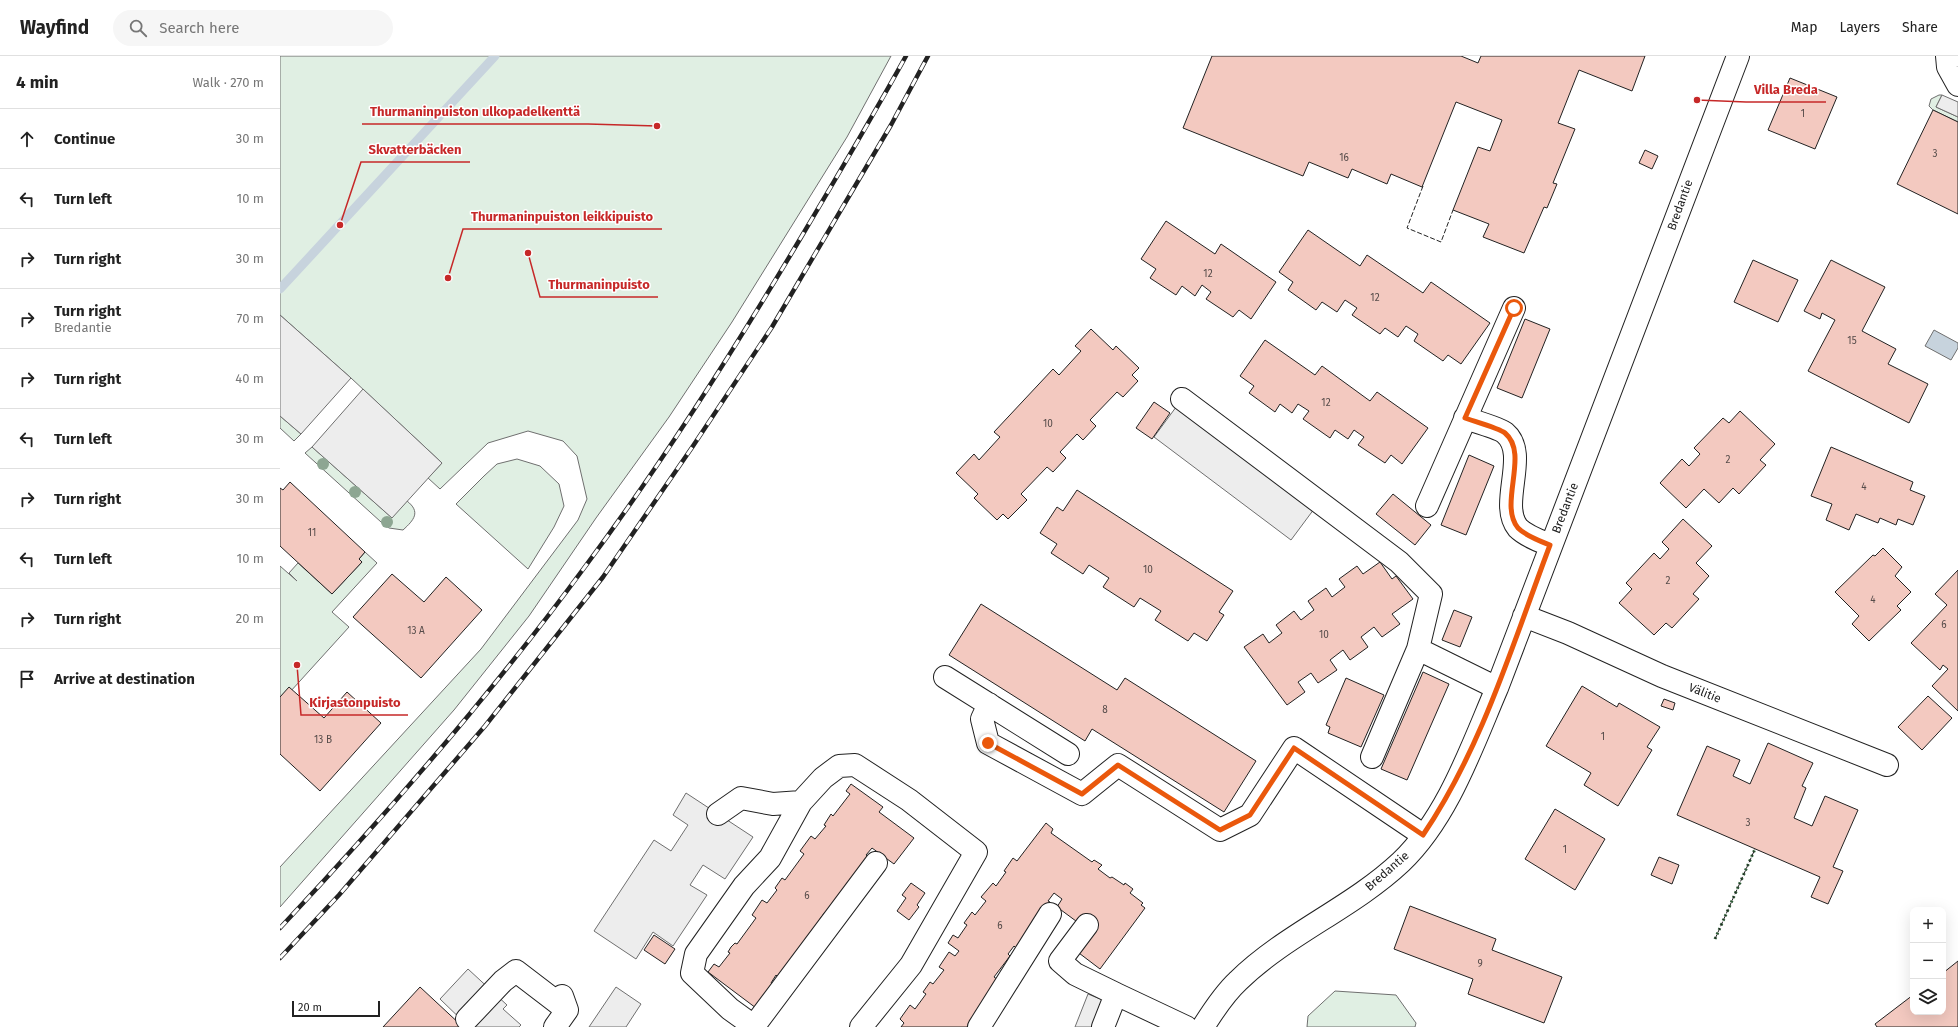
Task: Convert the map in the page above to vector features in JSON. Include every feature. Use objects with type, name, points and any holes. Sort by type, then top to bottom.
[{"type":"street","name":"Bredantie","points":[[1204,1027],[1217,1005],[1237,982],[1260,961],[1379,881],[1402,861],[1423,835],[1445,803],[1497,688],[1550,545],[1738,56]]},
{"type":"street","points":[[1947,56],[1948,67],[1958,85]]},
{"type":"street","points":[[1427,506],[1514,308]]},
{"type":"street","points":[[1182,399],[1399,562],[1431,594],[1418,649],[1372,757]]},
{"type":"street","points":[[1465,418],[1505,433],[1511,441],[1515,457],[1510,510],[1518,527],[1527,534],[1550,545]]},
{"type":"street","name":"Välitie","points":[[1524,616],[1568,632],[1662,676],[1887,766]]},
{"type":"street","points":[[1418,649],[1497,688]]},
{"type":"street","points":[[945,677],[1068,754]]},
{"type":"street","points":[[989,704],[982,718],[988,743],[1082,794],[1118,765],[1220,830],[1250,815],[1294,748],[1423,835]]},
{"type":"street","points":[[862,1027],[911,965],[976,852],[909,800],[855,765],[838,766],[801,802],[770,858],[744,886],[696,954],[692,973],[730,1009],[754,1026],[876,863]]},
{"type":"street","points":[[718,814],[741,798],[773,804],[801,802]]},
{"type":"street","points":[[979,1027],[1050,914]]},
{"type":"street","points":[[1087,926],[1060,961],[1075,974],[1186,1027]]},
{"type":"street","points":[[467,1019],[503,981],[516,971],[561,1018]]},
{"type":"street","points":[[559,986],[561,1018]]},
{"type":"street","points":[[1103,1027],[1116,994]]},
{"type":"green space","points":[[280,56],[891,56],[847,137],[732,322],[669,417],[596,518],[529,616],[454,710],[280,907],[280,867],[481,649],[578,520],[587,499],[577,456],[563,441],[528,431],[488,443],[440,489],[428,478],[442,463],[351,378],[280,315]]},
{"type":"green space","points":[[1942,95],[1936,107],[1958,117],[1958,122],[1933,110],[1929,106],[1931,99]]},
{"type":"green space","points":[[280,416],[301,434],[294,441],[280,428]]},
{"type":"green space","points":[[312,447],[391,517],[407,501],[415,512],[413,519],[403,530],[389,528],[305,453]]},
{"type":"green space","points":[[517,459],[540,466],[559,484],[564,506],[554,527],[528,569],[456,504],[497,464]]},
{"type":"green space","points":[[365,552],[377,563],[332,612],[349,627],[280,703],[280,566],[297,581],[289,573],[298,563],[332,594],[362,562],[359,559]]},
{"type":"green space","points":[[1335,991],[1396,995],[1416,1023],[1415,1027],[1307,1027],[1308,1016]]},
{"type":"shaded area","points":[[1942,95],[1958,102],[1958,117],[1936,107]]},
{"type":"shaded area","points":[[280,315],[351,378],[301,434],[280,416]]},
{"type":"shaded area","points":[[1934,330],[1958,343],[1958,348],[1951,360],[1925,346]]},
{"type":"shaded area","points":[[363,389],[442,463],[392,518],[312,447]]},
{"type":"shaded area","points":[[1182,399],[1320,501],[1291,540],[1154,437]]},
{"type":"shaded area","points":[[686,793],[753,837],[725,879],[703,865],[690,885],[707,895],[673,946],[653,932],[636,959],[594,931],[654,840],[671,851],[688,825],[673,815]]},
{"type":"shaded area","points":[[468,969],[507,1005],[503,1009],[521,1025],[519,1027],[469,1027],[440,999]]},
{"type":"shaded area","points":[[616,987],[641,1004],[626,1027],[589,1027]]},
{"type":"shaded area","points":[[1088,994],[1112,1004],[1103,1027],[1075,1027]]},
{"type":"building","points":[[1212,56],[1461,56],[1478,63],[1481,56],[1645,56],[1632,91],[1579,70],[1558,123],[1575,129],[1553,183],[1557,184],[1547,208],[1544,207],[1524,253],[1483,237],[1489,224],[1453,210],[1478,147],[1490,151],[1502,120],[1456,102],[1422,187],[1391,174],[1387,184],[1352,169],[1348,178],[1309,162],[1303,176],[1183,128]]},
{"type":"building","points":[[1790,78],[1837,97],[1815,149],[1768,130]]},
{"type":"building","points":[[1933,110],[1958,122],[1958,214],[1897,184]]},
{"type":"building","points":[[1645,150],[1658,156],[1652,169],[1639,163]]},
{"type":"building","points":[[1166,221],[1215,254],[1221,244],[1276,282],[1251,319],[1239,310],[1233,317],[1206,299],[1211,292],[1202,285],[1195,296],[1182,286],[1176,295],[1150,278],[1156,269],[1141,259]]},
{"type":"building","points":[[1308,230],[1360,266],[1367,255],[1423,293],[1431,282],[1490,323],[1461,364],[1448,355],[1443,361],[1414,341],[1418,334],[1406,326],[1398,337],[1385,328],[1380,334],[1352,315],[1357,308],[1345,300],[1337,312],[1322,302],[1316,310],[1288,290],[1293,282],[1279,272]]},
{"type":"building","points":[[1753,260],[1798,280],[1778,322],[1734,302]]},
{"type":"building","points":[[1831,260],[1885,287],[1862,331],[1896,349],[1888,364],[1928,384],[1909,423],[1808,371],[1835,320],[1822,313],[1820,319],[1804,311]]},
{"type":"building","points":[[1525,319],[1550,329],[1522,398],[1497,388]]},
{"type":"building","points":[[1091,329],[1113,350],[1116,346],[1139,368],[1132,375],[1138,381],[1123,397],[1117,392],[1090,420],[1096,426],[1083,440],[1077,434],[1060,452],[1066,458],[1053,472],[1047,467],[1021,494],[1027,500],[1008,519],[1003,514],[997,520],[974,498],[978,494],[956,473],[974,454],[979,460],[1000,437],[994,432],[1053,369],[1059,375],[1081,351],[1075,346]]},
{"type":"building","points":[[1265,340],[1315,375],[1322,366],[1370,401],[1377,392],[1428,428],[1402,464],[1391,455],[1385,463],[1358,445],[1364,437],[1354,430],[1348,439],[1335,430],[1330,438],[1303,419],[1309,411],[1298,404],[1292,413],[1280,404],[1275,412],[1249,393],[1254,386],[1240,376]]},
{"type":"building","points":[[1154,402],[1170,413],[1152,439],[1136,428]]},
{"type":"building","points":[[1740,411],[1775,444],[1760,460],[1766,465],[1739,494],[1733,488],[1719,503],[1704,489],[1686,508],[1660,483],[1682,459],[1689,466],[1700,454],[1694,448],[1723,418],[1729,423]]},
{"type":"building","points":[[1831,447],[1913,482],[1910,490],[1925,496],[1913,525],[1898,519],[1896,525],[1880,518],[1878,523],[1856,514],[1849,530],[1826,520],[1832,504],[1811,496]]},
{"type":"building","points":[[1469,455],[1494,466],[1466,535],[1441,525]]},
{"type":"building","points":[[290,482],[365,552],[359,559],[362,562],[332,594],[280,546],[280,488],[283,490]]},
{"type":"building","points":[[1077,490],[1233,591],[1219,612],[1224,615],[1207,641],[1194,633],[1188,641],[1155,620],[1161,611],[1140,598],[1134,607],[1103,587],[1109,578],[1089,565],[1083,574],[1051,553],[1057,544],[1040,533],[1057,507],[1063,511]]},
{"type":"building","points":[[1393,494],[1431,525],[1415,545],[1376,514]]},
{"type":"building","points":[[1683,519],[1712,546],[1696,563],[1709,576],[1693,594],[1699,599],[1672,628],[1666,623],[1654,635],[1619,603],[1632,589],[1626,583],[1654,553],[1660,559],[1669,549],[1662,542]]},
{"type":"building","points":[[1883,548],[1902,567],[1895,576],[1911,592],[1897,606],[1901,610],[1869,641],[1852,624],[1859,616],[1835,592],[1873,555],[1875,556]]},
{"type":"building","points":[[1380,562],[1392,579],[1396,576],[1413,599],[1392,614],[1400,624],[1382,637],[1374,627],[1361,637],[1368,647],[1350,660],[1343,650],[1330,660],[1337,670],[1318,683],[1311,673],[1298,682],[1305,692],[1287,705],[1244,647],[1263,634],[1269,643],[1282,633],[1276,625],[1294,611],[1301,620],[1314,610],[1308,601],[1326,588],[1332,597],[1345,587],[1339,579],[1357,566],[1363,574]]},
{"type":"building","points":[[1958,570],[1958,711],[1932,686],[1948,669],[1943,665],[1940,670],[1911,643],[1947,605],[1935,594]]},
{"type":"building","points":[[392,574],[424,602],[446,577],[482,610],[421,678],[353,617]]},
{"type":"building","points":[[981,604],[1117,690],[1125,678],[1256,761],[1224,812],[1092,729],[1085,741],[949,655]]},
{"type":"building","points":[[1454,610],[1472,617],[1460,647],[1442,640]]},
{"type":"building","points":[[1423,672],[1449,684],[1407,780],[1381,769]]},
{"type":"building","points":[[1346,678],[1384,695],[1361,747],[1328,733],[1330,727],[1326,725]]},
{"type":"building","points":[[1582,686],[1617,707],[1619,703],[1660,727],[1647,747],[1652,750],[1618,806],[1584,785],[1591,773],[1546,746]]},
{"type":"building","points":[[289,687],[324,718],[347,692],[381,723],[320,791],[280,754],[280,697]]},
{"type":"building","points":[[1928,696],[1952,718],[1922,750],[1898,727]]},
{"type":"building","points":[[1664,699],[1675,703],[1673,710],[1661,706]]},
{"type":"building","points":[[1768,743],[1813,763],[1802,786],[1806,788],[1794,818],[1812,826],[1825,796],[1858,810],[1833,867],[1843,871],[1828,904],[1811,897],[1820,877],[1677,815],[1707,746],[1740,760],[1733,776],[1750,784]]},
{"type":"building","points":[[851,784],[883,807],[879,812],[914,838],[894,864],[872,848],[866,855],[870,858],[828,914],[825,912],[820,919],[822,921],[779,978],[776,975],[771,983],[774,985],[756,1008],[708,972],[714,964],[719,967],[730,953],[728,952],[731,947],[735,943],[737,944],[756,918],[752,915],[762,900],[767,903],[777,890],[775,888],[782,878],[785,880],[804,854],[800,851],[811,836],[815,839],[826,826],[824,825],[831,814],[833,816],[850,794],[846,791]]},
{"type":"building","points":[[1555,809],[1605,839],[1575,890],[1525,859]]},
{"type":"building","points":[[1046,823],[1053,829],[1051,833],[1092,862],[1094,860],[1102,865],[1098,869],[1110,878],[1112,877],[1124,885],[1125,883],[1133,889],[1130,893],[1143,903],[1141,905],[1145,908],[1100,969],[1075,950],[1080,924],[1057,907],[1062,899],[1054,893],[1048,901],[1050,902],[1016,948],[1014,946],[1008,954],[1010,956],[994,977],[1001,982],[975,1012],[977,1014],[967,1027],[901,1027],[904,1023],[900,1019],[910,1005],[915,1009],[926,994],[923,992],[930,982],[933,984],[944,970],[939,967],[949,952],[955,956],[959,951],[948,943],[953,935],[958,938],[967,925],[964,923],[972,912],[975,915],[986,901],[981,897],[993,883],[996,886],[1006,872],[1004,871],[1013,858],[1017,861]]},
{"type":"building","points":[[1659,857],[1679,865],[1672,884],[1651,875]]},
{"type":"building","points":[[911,883],[925,893],[917,905],[919,907],[909,920],[897,911],[906,898],[902,895]]},
{"type":"building","points":[[1410,906],[1496,939],[1492,950],[1562,977],[1544,1023],[1468,994],[1473,979],[1394,949]]},
{"type":"building","points":[[654,935],[675,949],[665,964],[644,950]]},
{"type":"building","points":[[1958,961],[1958,1027],[1877,1027],[1875,1024],[1910,997],[1910,1015],[1946,1015],[1946,971]]},
{"type":"building","points":[[420,987],[463,1027],[383,1027]]},
{"type":"waterway","points":[[280,289],[495,56]]},
{"type":"railway","points":[[280,928],[360,841],[439,751],[515,659],[616,524],[672,443],[752,318],[842,168],[906,56]]},
{"type":"railway","points":[[280,958],[339,895],[485,726],[603,577],[772,327],[891,125],[928,56]]},
{"type":"hedge","points":[[1715,939],[1755,849]]},
{"type":"fence","points":[[1423,186],[1407,228],[1441,242],[1453,210]]},
{"type":"fence","points":[[1715,939],[1755,849]]},
{"type":"place","name":"Villa Breda","points":[[1697,100]]},
{"type":"place","name":"Thurmaninpuiston ulkopadelkenttä","points":[[657,126]]},
{"type":"place","name":"Skvatterbäcken","points":[[340,225]]},
{"type":"place","name":"Thurmaninpuisto","points":[[528,253]]},
{"type":"place","name":"Thurmaninpuiston leikkipuisto","points":[[448,278]]},
{"type":"place","name":"Kirjastonpuisto","points":[[297,665]]},
{"type":"route","points":[[988,743],[1082,794],[1118,765],[1220,830],[1250,815],[1294,748],[1423,835],[1445,803],[1462,769],[1497,688],[1550,545],[1527,534],[1518,527],[1510,510],[1515,457],[1511,441],[1505,433],[1465,418],[1514,308]]}]
